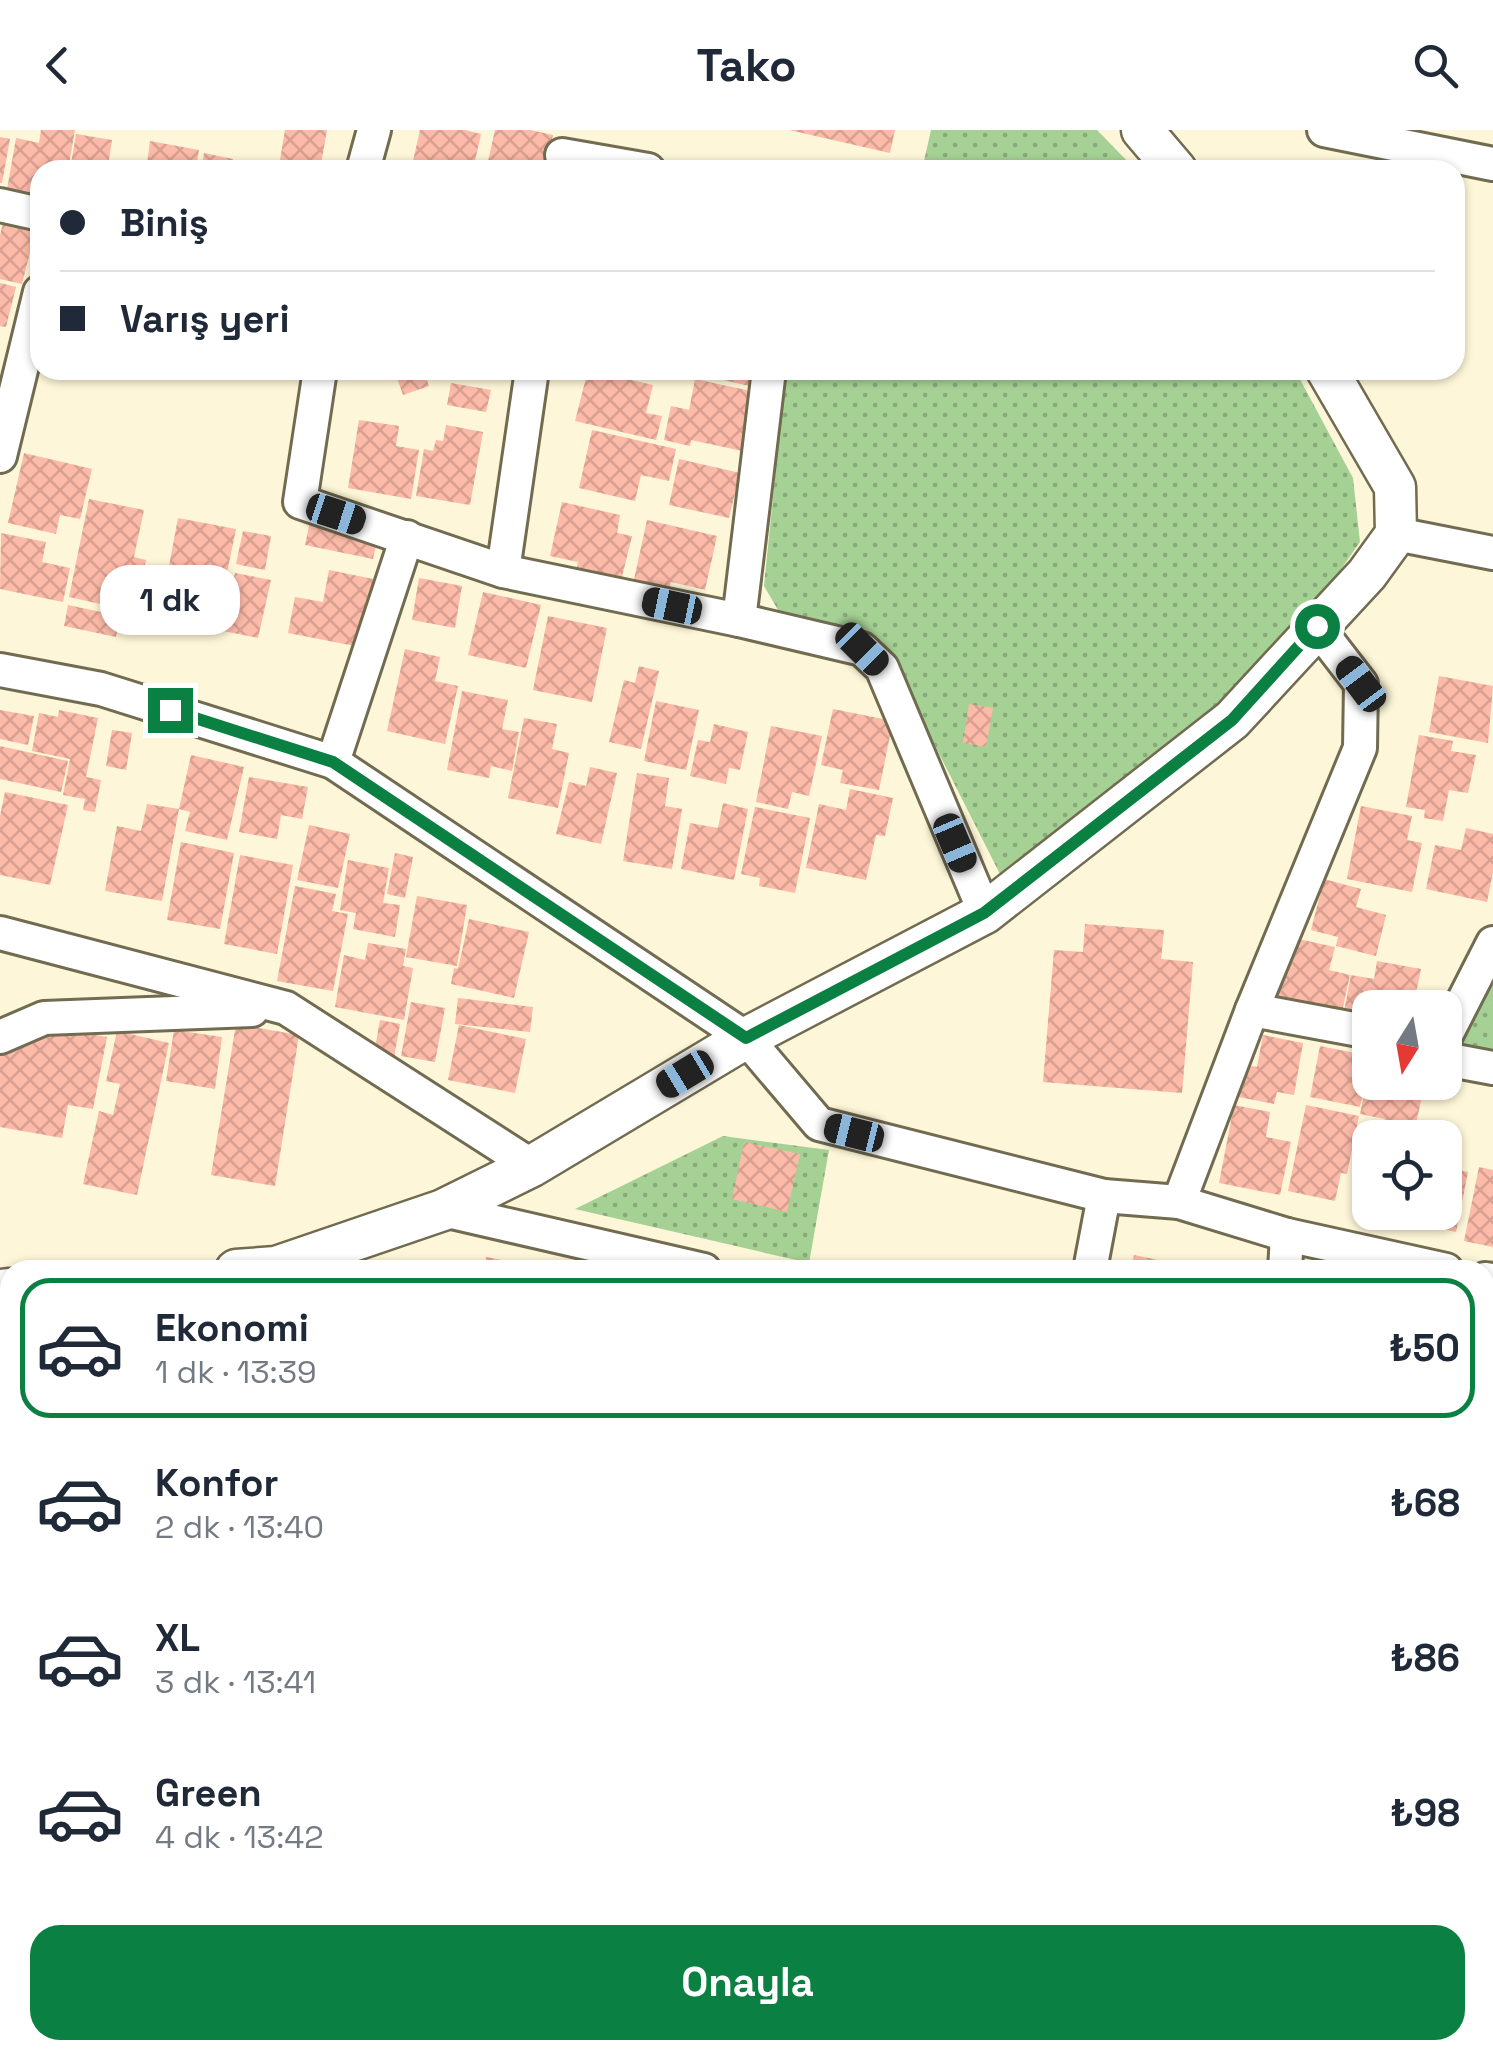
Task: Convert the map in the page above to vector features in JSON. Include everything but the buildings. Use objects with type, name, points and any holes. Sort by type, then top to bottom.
[{"type":"street","points":[[366,160],[374,130]]},
{"type":"street","points":[[1142,130],[1168,160]]},
{"type":"street","points":[[1324,130],[1493,164]]},
{"type":"street","points":[[563,152],[601,160]]},
{"type":"street","points":[[0,206],[30,212]]},
{"type":"street","points":[[0,456],[30,333]]},
{"type":"street","points":[[318,380],[300,502],[503,571],[862,649],[882,668],[984,913]]},
{"type":"street","points":[[503,571],[531,380]]},
{"type":"street","points":[[739,620],[768,380]]},
{"type":"street","points":[[299,1260],[443,1210],[532,1166],[746,1038],[984,913],[1232,720],[1367,574],[1396,534],[1395,487],[1333,380]]},
{"type":"street","points":[[1396,534],[1493,553]]},
{"type":"street","points":[[333,762],[408,537]]},
{"type":"street","points":[[1179,1202],[1252,1010],[1360,748],[1361,684],[1317,626]]},
{"type":"street","points":[[0,670],[101,690],[333,762],[746,1038],[818,1124],[1104,1196],[1179,1202],[1287,1235],[1401,1260]]},
{"type":"street","points":[[0,934],[286,1008],[532,1166]]},
{"type":"street","points":[[1462,1003],[1493,942]]},
{"type":"street","points":[[0,1037],[44,1018],[286,1008]]},
{"type":"street","points":[[1252,1010],[1352,1029]]},
{"type":"street","points":[[1462,1062],[1493,1068]]},
{"type":"street","points":[[1092,1260],[1104,1196]]},
{"type":"street","points":[[443,1210],[660,1260]]},
{"type":"street","points":[[1285,1260],[1287,1235]]},
{"type":"green space","points":[[931,130],[1097,130],[1126,160],[924,160]]},
{"type":"green space","points":[[785,380],[1300,380],[1353,478],[1360,542],[1318,602],[1223,712],[1000,874],[882,641],[781,615],[764,586]]},
{"type":"green space","points":[[1493,972],[1493,1054],[1462,1049]]},
{"type":"green space","points":[[723,1136],[829,1150],[810,1260],[575,1209]]},
{"type":"route","points":[[170,710],[333,762],[746,1038],[984,913],[1232,720],[1317,626]]}]
